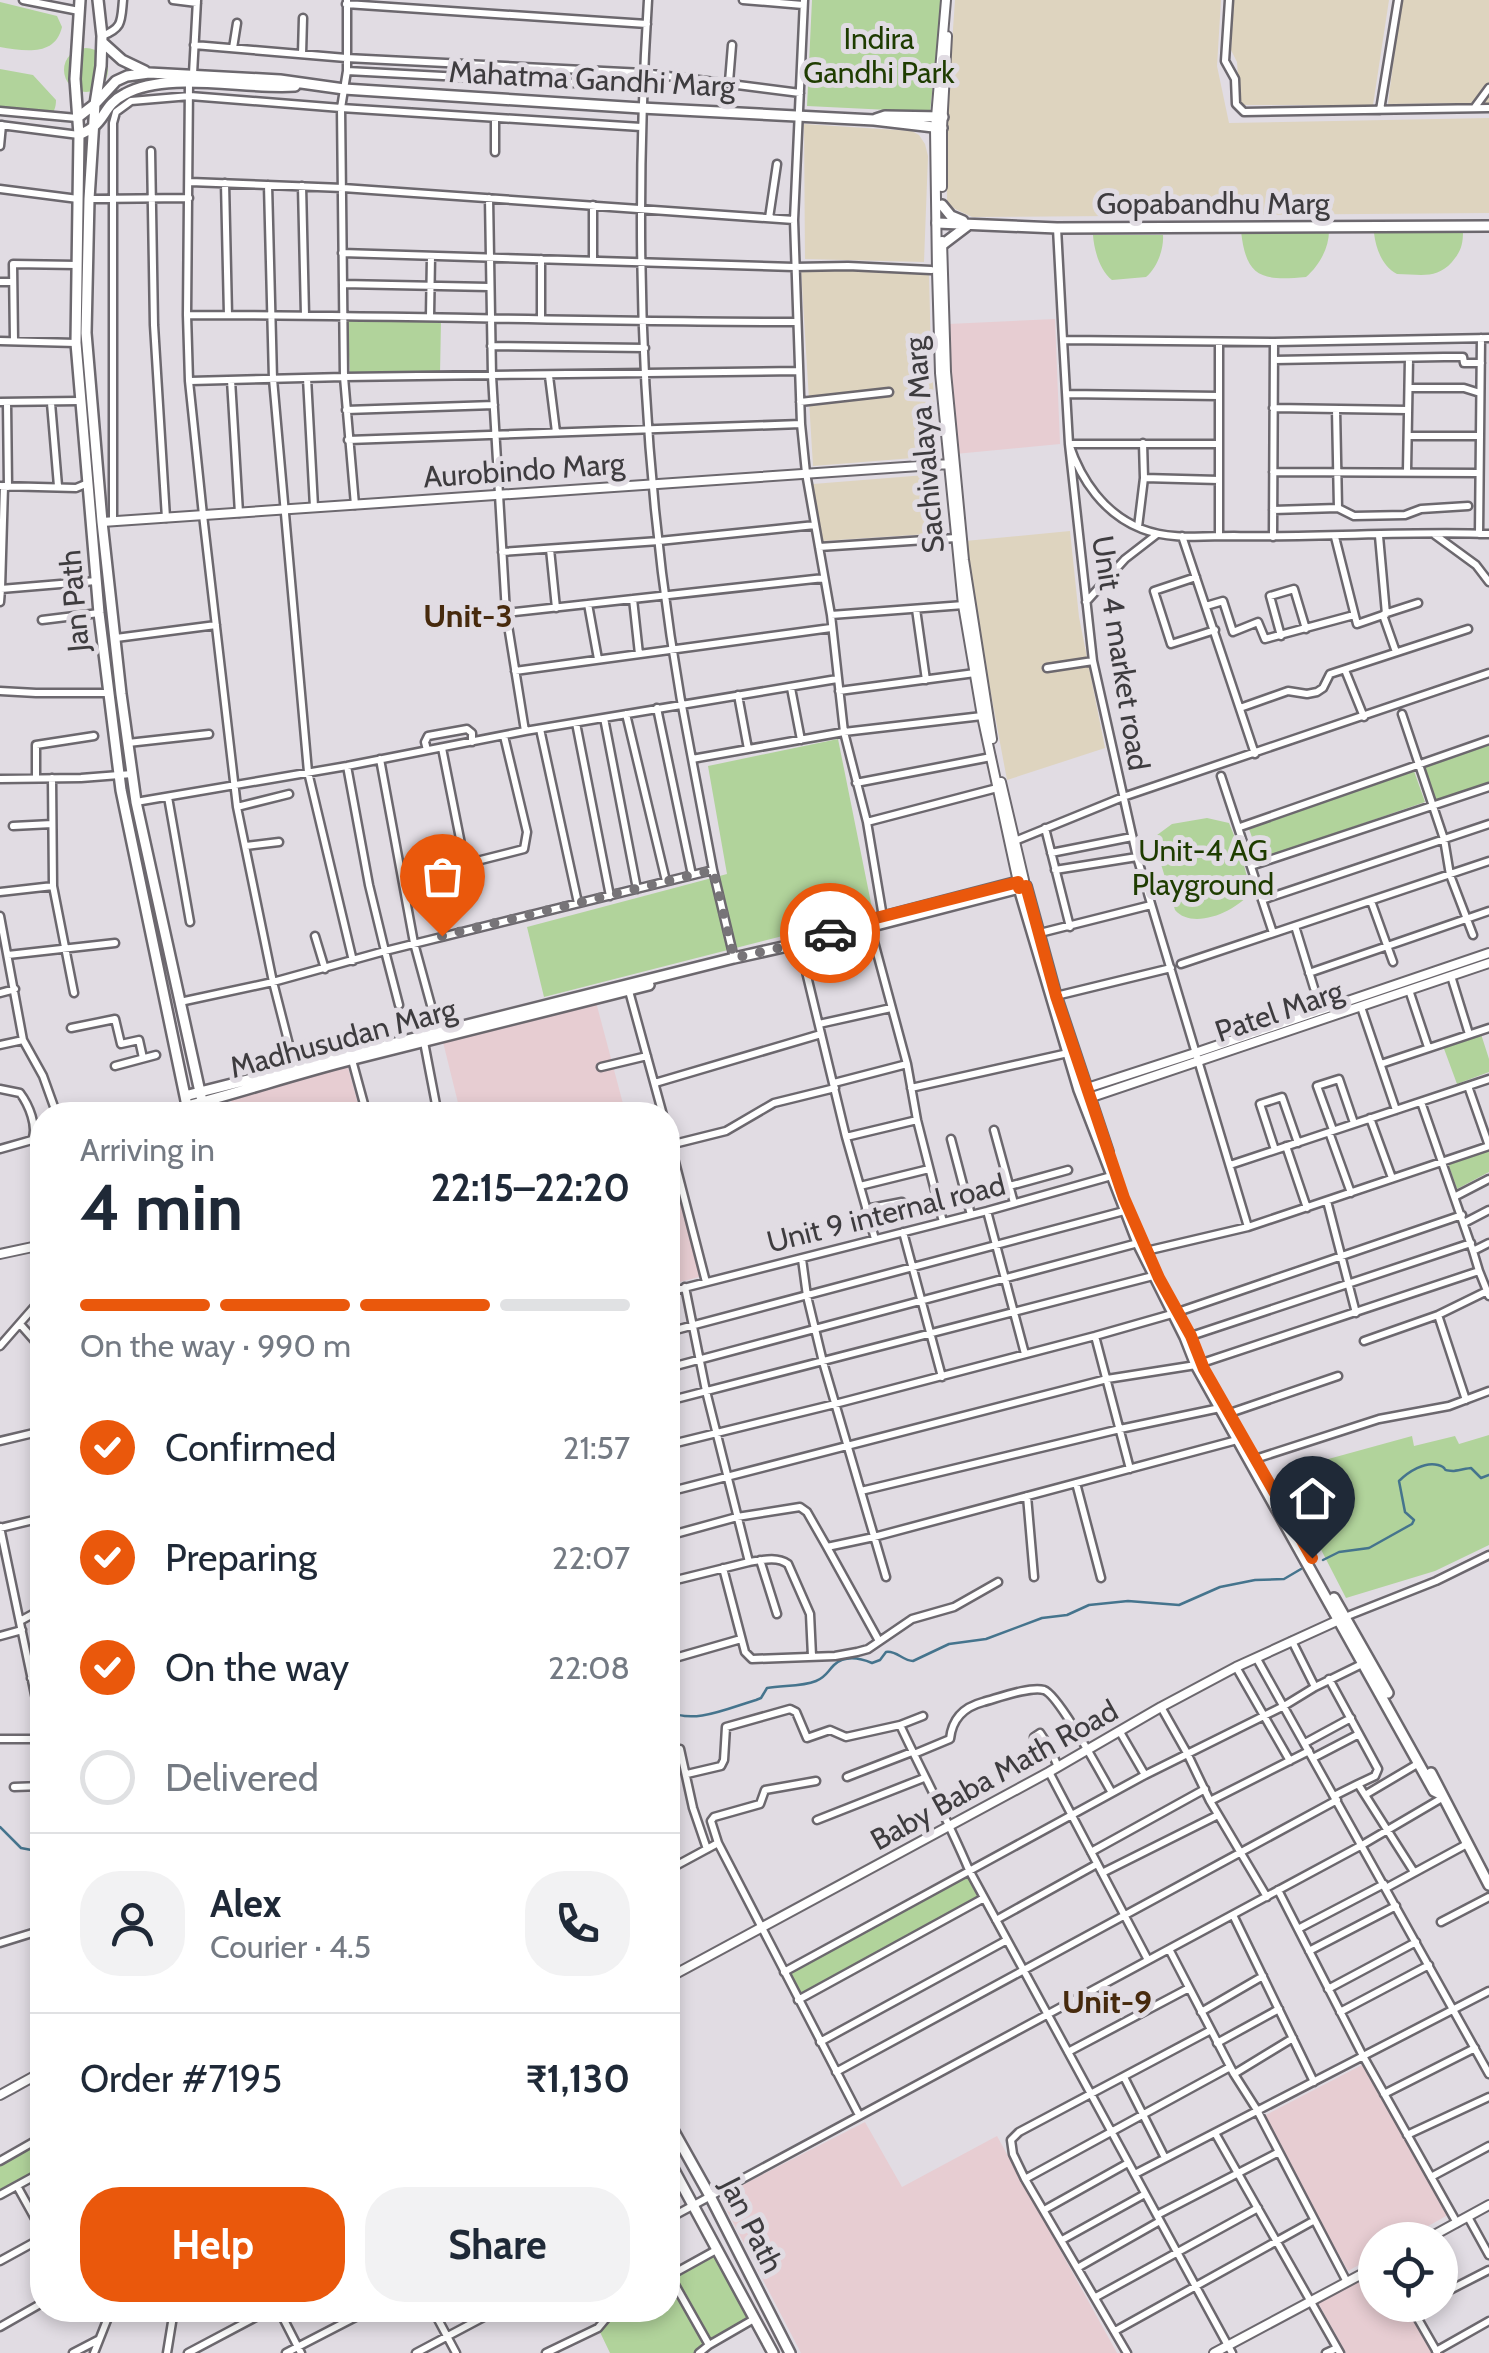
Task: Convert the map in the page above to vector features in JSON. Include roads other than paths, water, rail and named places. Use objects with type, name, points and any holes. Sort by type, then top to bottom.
[{"type":"main road","name":"Jan Path","points":[[98,0],[101,66],[78,265],[76,343],[80,401],[118,776],[186,1102]]},
{"type":"main road","name":"Jan Path","points":[[80,6],[74,95],[84,199],[86,333],[108,522],[116,638],[136,802],[203,1102]]},
{"type":"main road","points":[[102,39],[122,60],[149,73]]},
{"type":"main road","name":"Mahatma Gandhi Marg","points":[[76,118],[116,81],[149,73],[280,87],[308,85],[939,123]]},
{"type":"main road","name":"Mahatma Gandhi Marg","points":[[79,134],[94,127],[106,108],[128,92],[191,78]]},
{"type":"main road","points":[[942,205],[951,216],[970,224]]},
{"type":"main road","name":"Gopabandhu Marg","points":[[940,223],[1057,228],[1489,226]]},
{"type":"main road","points":[[942,245],[970,224]]},
{"type":"main road","name":"Madhusudan Marg","points":[[202,1097],[800,947],[883,917],[1022,884]]},
{"type":"main road","name":"Madhusudan Marg","points":[[202,1097],[294,1068],[801,943],[1022,884]]},
{"type":"main road","name":"Sachivalaya Marg","points":[[1022,884],[1068,1053],[1153,1276],[1191,1336],[1198,1364]]},
{"type":"main road","name":"Sachivalaya Marg","points":[[1053,997],[1084,1094]]},
{"type":"main road","points":[[194,1102],[202,1097]]},
{"type":"main road","name":"Sachivalaya Marg","points":[[1113,1175],[1124,1211],[1198,1364],[1440,1788],[1489,1885]]},
{"type":"main road","name":"Sachivalaya Marg","points":[[1224,1412],[1251,1460]]},
{"type":"main road","name":"Sachivalaya Marg","points":[[1342,1618],[1434,1792],[1441,1796]]},
{"type":"main road","name":"Jan Path","points":[[680,2142],[790,2353]]},
{"type":"main road","name":"Jan Path","points":[[680,2182],[773,2353]]},
{"type":"street","points":[[23,0],[80,6]]},
{"type":"street","points":[[102,39],[121,23],[123,0]]},
{"type":"street","points":[[173,0],[197,2],[190,96],[188,314],[189,381],[203,515],[237,807],[294,1068]]},
{"type":"street","points":[[648,0],[641,127],[648,430],[672,649],[713,870],[734,958]]},
{"type":"street","points":[[744,0],[804,2],[794,220],[801,424],[844,732],[867,822],[883,917]]},
{"type":"street","name":"Sachivalaya Marg","points":[[948,0],[939,123],[946,372],[967,605],[982,716],[1015,841],[1022,884]]},
{"type":"street","points":[[1229,0],[1225,61],[1234,79],[1236,104],[1244,112],[1489,108]]},
{"type":"street","points":[[1380,110],[1398,0]]},
{"type":"street","points":[[355,505],[344,377],[342,253],[341,108],[347,71],[347,2],[647,24]]},
{"type":"street","points":[[302,54],[303,18]]},
{"type":"street","points":[[233,48],[237,23]]},
{"type":"street","points":[[194,44],[346,58],[644,73],[800,93]]},
{"type":"street","points":[[729,82],[732,45]]},
{"type":"street","points":[[347,71],[574,83]]},
{"type":"street","points":[[1474,108],[1489,88]]},
{"type":"street","points":[[108,522],[116,112],[131,101],[190,96],[641,127]]},
{"type":"street","points":[[0,111],[76,118]]},
{"type":"street","points":[[494,152],[496,118]]},
{"type":"street","name":"Sachivalaya Marg","points":[[939,123],[942,205],[936,270],[956,538],[1000,788],[1022,884]]},
{"type":"street","points":[[0,146],[1,125],[79,134]]},
{"type":"street","points":[[152,151],[154,325],[166,518]]},
{"type":"street","points":[[769,218],[777,164]]},
{"type":"street","points":[[190,182],[343,188],[794,220]]},
{"type":"street","points":[[225,183],[228,314]]},
{"type":"street","points":[[268,185],[273,379],[308,772],[353,961]]},
{"type":"street","points":[[302,186],[304,314]]},
{"type":"street","points":[[0,189],[84,199],[189,198]]},
{"type":"street","points":[[488,198],[492,376],[506,613],[525,731]]},
{"type":"street","points":[[593,205],[593,261]]},
{"type":"street","name":"Unit 4 market road","points":[[1057,228],[1069,444],[1093,660],[1132,837],[1248,1227]]},
{"type":"street","points":[[342,253],[931,270]]},
{"type":"street","points":[[430,316],[431,256]]},
{"type":"street","points":[[540,259],[541,319]]},
{"type":"street","points":[[14,341],[13,264],[78,265]]},
{"type":"street","points":[[0,282],[14,282]]},
{"type":"street","points":[[343,284],[489,288]]},
{"type":"street","points":[[188,314],[797,322]]},
{"type":"street","points":[[1063,340],[1485,338],[1480,392],[1484,405],[1479,436],[1479,534]]},
{"type":"street","points":[[0,341],[76,343]]},
{"type":"street","points":[[1219,342],[1219,536]]},
{"type":"street","points":[[1274,342],[1274,537]]},
{"type":"street","points":[[491,346],[645,348]]},
{"type":"street","points":[[1274,360],[1463,357],[1464,362],[1481,363]]},
{"type":"street","points":[[1407,472],[1409,358]]},
{"type":"street","points":[[189,381],[798,371]]},
{"type":"street","points":[[549,376],[556,432]]},
{"type":"street","points":[[307,378],[314,508]]},
{"type":"street","points":[[231,380],[239,513]]},
{"type":"street","points":[[1410,388],[1464,388],[1480,392]]},
{"type":"street","points":[[800,402],[888,392]]},
{"type":"street","points":[[1067,394],[1219,396]]},
{"type":"street","points":[[0,602],[4,403],[80,401]]},
{"type":"street","points":[[51,403],[58,486]]},
{"type":"street","points":[[346,410],[494,404]]},
{"type":"street","points":[[1273,408],[1407,410]]},
{"type":"street","points":[[1336,409],[1338,508]]},
{"type":"street","points":[[348,440],[801,424]]},
{"type":"street","points":[[1409,436],[1479,436]]},
{"type":"street","points":[[1138,528],[1144,442]]},
{"type":"street","points":[[1219,444],[1069,444],[1084,482],[1108,508],[1138,528],[1156,534],[1489,534]]},
{"type":"street","name":"Aurobindo Marg","points":[[108,522],[949,464]]},
{"type":"street","points":[[1273,472],[1337,474],[1489,466]]},
{"type":"street","points":[[1144,478],[1218,480]]},
{"type":"street","points":[[4,486],[76,488],[88,483]]},
{"type":"street","points":[[1273,510],[1338,508],[1354,516],[1405,515],[1421,508],[1468,506]]},
{"type":"street","points":[[502,552],[815,525]]},
{"type":"street","points":[[1085,603],[1125,559],[1156,534]]},
{"type":"street","points":[[1434,534],[1476,565],[1489,582]]},
{"type":"street","points":[[1182,536],[1256,754]]},
{"type":"street","points":[[1379,536],[1385,614],[1396,652]]},
{"type":"street","points":[[1335,537],[1357,624],[1418,603]]},
{"type":"street","points":[[818,547],[956,538]]},
{"type":"street","points":[[550,549],[556,608]]},
{"type":"street","points":[[1196,576],[1154,591],[1171,644],[1215,630]]},
{"type":"street","points":[[506,613],[824,578]]},
{"type":"street","points":[[1,588],[96,581]]},
{"type":"street","points":[[1282,636],[1270,596],[1294,589],[1306,629]]},
{"type":"street","points":[[633,599],[639,654]]},
{"type":"street","points":[[1206,606],[1224,601],[1233,632],[1258,622],[1265,639],[1354,615]]},
{"type":"street","points":[[588,604],[598,660]]},
{"type":"street","points":[[830,615],[967,605]]},
{"type":"street","points":[[916,609],[926,680]]},
{"type":"street","points":[[42,620],[99,613]]},
{"type":"street","points":[[116,638],[216,625]]},
{"type":"street","points":[[515,670],[831,628]]},
{"type":"street","points":[[1240,708],[1288,691],[1317,692],[1330,674],[1468,629]]},
{"type":"street","points":[[1047,668],[1093,660]]},
{"type":"street","points":[[1345,670],[1364,717]]},
{"type":"street","points":[[839,691],[976,673]]},
{"type":"street","points":[[1015,841],[1122,797],[1489,673]]},
{"type":"street","points":[[136,802],[837,679]]},
{"type":"street","points":[[791,688],[801,740]]},
{"type":"street","points":[[0,691],[108,693]]},
{"type":"street","points":[[738,696],[748,749]]},
{"type":"street","points":[[657,708],[692,875]]},
{"type":"street","points":[[626,714],[666,881]]},
{"type":"street","points":[[1402,714],[1444,838],[1450,875],[1473,935]]},
{"type":"street","points":[[692,759],[844,732],[982,716]]},
{"type":"street","points":[[604,718],[637,888]]},
{"type":"street","points":[[576,723],[610,896]]},
{"type":"street","points":[[427,750],[424,742],[428,736],[468,729],[472,742]]},
{"type":"street","points":[[540,729],[578,903]]},
{"type":"street","points":[[128,743],[209,734]]},
{"type":"street","points":[[36,778],[36,746],[94,736]]},
{"type":"street","points":[[402,878],[524,849],[527,832],[504,736]]},
{"type":"street","points":[[1240,827],[1489,740]]},
{"type":"street","points":[[442,748],[465,864]]},
{"type":"street","points":[[856,783],[991,756]]},
{"type":"street","points":[[380,760],[414,943],[438,1031]]},
{"type":"street","points":[[347,766],[369,885],[399,1005]]},
{"type":"street","points":[[0,779],[132,774]]},
{"type":"street","points":[[1222,776],[1273,933]]},
{"type":"street","points":[[52,778],[53,886],[74,993]]},
{"type":"street","points":[[1250,866],[1489,787]]},
{"type":"street","points":[[867,822],[1000,788]]},
{"type":"street","points":[[237,807],[289,794]]},
{"type":"street","points":[[168,797],[190,922]]},
{"type":"street","points":[[13,826],[52,824]]},
{"type":"street","points":[[1262,900],[1489,824]]},
{"type":"street","points":[[1045,828],[1070,927]]},
{"type":"street","points":[[1051,853],[1132,837]]},
{"type":"street","points":[[246,846],[279,842]]},
{"type":"street","points":[[1055,870],[1138,857]]},
{"type":"street","points":[[1181,964],[1489,861]]},
{"type":"street","points":[[179,1003],[713,870]]},
{"type":"street","points":[[0,892],[53,886]]},
{"type":"street","points":[[1371,901],[1393,962]]},
{"type":"street","points":[[1036,934],[1151,906]]},
{"type":"street","points":[[1309,973],[1489,911]]},
{"type":"street","points":[[0,916],[24,1040],[52,1102]]},
{"type":"street","points":[[869,924],[944,1222]]},
{"type":"street","points":[[1295,926],[1314,988]]},
{"type":"street","points":[[315,936],[325,968]]},
{"type":"street","points":[[8,955],[115,943]]},
{"type":"street","points":[[800,947],[875,1240]]},
{"type":"street","points":[[806,967],[854,952]]},
{"type":"street","name":"Patel Marg","points":[[1197,1058],[1489,953]]},
{"type":"street","name":"Patel Marg","points":[[1084,1094],[1488,967]]},
{"type":"street","points":[[1053,997],[1171,968]]},
{"type":"street","points":[[1451,976],[1470,1034]]},
{"type":"street","points":[[0,993],[15,990]]},
{"type":"street","points":[[628,990],[659,1102]]},
{"type":"street","points":[[1409,990],[1428,1047]]},
{"type":"street","points":[[1361,1007],[1396,1110]]},
{"type":"street","points":[[819,1024],[890,1008]]},
{"type":"street","points":[[71,1028],[115,1019],[121,1044],[139,1040],[143,1058]]},
{"type":"street","points":[[1380,1064],[1487,1028],[1489,1040]]},
{"type":"street","points":[[654,1083],[821,1034]]},
{"type":"street","points":[[0,1045],[24,1040]]},
{"type":"street","points":[[424,1042],[436,1102]]},
{"type":"street","points":[[912,1088],[1068,1053]]},
{"type":"street","points":[[115,1066],[156,1055]]},
{"type":"street","points":[[601,1067],[647,1056]]},
{"type":"street","points":[[352,1060],[363,1102]]},
{"type":"street","points":[[680,1142],[726,1131],[774,1104],[906,1064]]},
{"type":"street","points":[[1351,1193],[1317,1086],[1339,1079],[1354,1123]]},
{"type":"street","points":[[1230,1166],[1489,1079]]},
{"type":"street","points":[[680,1365],[1004,1279],[1248,1227],[1489,1146],[1468,1086]]},
{"type":"street","points":[[0,1089],[20,1094],[30,1113]]},
{"type":"street","points":[[1275,1150],[1260,1104],[1282,1097],[1298,1143]]},
{"type":"street","points":[[1364,1341],[1488,1294],[1421,1102]]},
{"type":"street","points":[[1370,1118],[1392,1179]]},
{"type":"street","points":[[846,1137],[917,1120]]},
{"type":"street","points":[[994,1130],[1014,1203]]},
{"type":"street","points":[[950,1139],[971,1214]]},
{"type":"street","points":[[0,1149],[30,1141]]},
{"type":"street","points":[[1286,1146],[1307,1208]]},
{"type":"street","points":[[860,1186],[929,1170]]},
{"type":"street","points":[[966,1198],[1068,1170]]},
{"type":"street","name":"Unit 9 internal road","points":[[680,1288],[1113,1175]]},
{"type":"street","points":[[1456,1196],[1489,1179]]},
{"type":"street","points":[[680,1182],[706,1282]]},
{"type":"street","points":[[1328,1201],[1356,1313]]},
{"type":"street","points":[[866,1209],[902,1202]]},
{"type":"street","points":[[680,1442],[1095,1336],[1489,1210]]},
{"type":"street","points":[[987,1211],[1026,1354]]},
{"type":"street","points":[[680,1329],[1124,1211]]},
{"type":"street","points":[[903,1232],[942,1377]]},
{"type":"street","points":[[1191,1336],[1489,1242]]},
{"type":"street","points":[[0,1254],[30,1248]]},
{"type":"street","points":[[802,1258],[822,1362],[886,1577]]},
{"type":"street","points":[[680,1489],[1106,1380],[1198,1364],[1479,1271]]},
{"type":"street","points":[[680,1398],[1153,1276]]},
{"type":"street","points":[[685,1287],[706,1391],[749,1562]]},
{"type":"street","points":[[0,1346],[30,1312]]},
{"type":"street","points":[[1438,1314],[1466,1400]]},
{"type":"street","points":[[20,1324],[30,1335]]},
{"type":"street","points":[[1095,1336],[1130,1470]]},
{"type":"street","points":[[861,1491],[1120,1430],[1224,1412],[1280,1398],[1338,1376]]},
{"type":"street","points":[[1251,1460],[1379,1418],[1448,1406],[1489,1392]]},
{"type":"street","points":[[0,1441],[30,1434]]},
{"type":"street","points":[[828,1547],[1237,1440]]},
{"type":"street","points":[[1076,1483],[1100,1578]]},
{"type":"street","points":[[1027,1496],[1034,1577]]},
{"type":"street","points":[[680,1533],[800,1506],[828,1547],[880,1641]]},
{"type":"street","points":[[30,1521],[0,1528],[4,1575],[20,1620],[30,1668]]},
{"type":"street","points":[[1342,1618],[1436,1581],[1489,1555]]},
{"type":"street","points":[[760,1560],[777,1614]]},
{"type":"street","points":[[680,1579],[760,1560],[788,1564],[810,1614],[812,1656]]},
{"type":"street","points":[[723,1568],[745,1652],[752,1659],[850,1654],[868,1648],[912,1618],[954,1607],[998,1582]]},
{"type":"street","points":[[20,1620],[30,1615]]},
{"type":"street","name":"Baby Baba Math Road","points":[[680,1972],[951,1826],[1161,1707],[1342,1618]]},
{"type":"street","points":[[0,1636],[22,1630]]},
{"type":"street","points":[[680,1656],[741,1638]]},
{"type":"street","points":[[1292,1641],[1315,1687]]},
{"type":"street","points":[[1257,1658],[1489,2074]]},
{"type":"street","points":[[784,1972],[1145,1775],[1364,1663]]},
{"type":"street","points":[[1236,1667],[1290,1761]]},
{"type":"street","points":[[836,2072],[1375,1776],[1378,1768],[1329,1679]]},
{"type":"street","points":[[847,1777],[950,1739],[955,1720],[974,1704],[1032,1690],[1049,1692],[1112,1794]]},
{"type":"street","points":[[1161,1707],[1210,1801],[1267,1896]]},
{"type":"street","points":[[687,1774],[722,1766],[726,1728],[790,1710],[796,1712],[807,1738],[828,1730],[846,1737],[922,1716]]},
{"type":"street","points":[[1309,1751],[1350,1718]]},
{"type":"street","points":[[900,1725],[969,1870],[1230,2349]]},
{"type":"street","points":[[1120,1732],[1145,1775]]},
{"type":"street","points":[[1034,1738],[1040,1734],[1058,1766]]},
{"type":"street","points":[[1210,1801],[1309,1751],[1359,1734]]},
{"type":"street","points":[[0,1739],[30,1739]]},
{"type":"street","points":[[680,1749],[692,1808],[707,1850]]},
{"type":"street","points":[[1365,1795],[1420,1763]]},
{"type":"street","points":[[1049,1772],[1148,1960]]},
{"type":"street","points":[[816,1820],[924,1778]]},
{"type":"street","points":[[816,1781],[764,1790],[760,1804],[711,1820],[718,1843],[859,2116]]},
{"type":"street","points":[[1358,1784],[1414,1872]]},
{"type":"street","points":[[14,1787],[30,1786]]},
{"type":"street","points":[[1091,1852],[1204,1789]]},
{"type":"street","points":[[680,2213],[1362,1845],[1441,1796]]},
{"type":"street","points":[[1102,1874],[1218,1815]]},
{"type":"street","points":[[680,1864],[718,1843]]},
{"type":"street","points":[[1298,1929],[1467,1844]]},
{"type":"street","points":[[996,1920],[1097,1864]]},
{"type":"street","points":[[1278,1890],[1363,2056],[1456,2222]]},
{"type":"street","points":[[1441,1922],[1489,1897]]},
{"type":"street","points":[[798,2000],[984,1898]]},
{"type":"street","points":[[1309,1951],[1396,1906]]},
{"type":"street","points":[[1232,1915],[1314,2082]]},
{"type":"street","points":[[0,1943],[30,1934]]},
{"type":"street","points":[[820,2042],[1008,1940]]},
{"type":"street","points":[[1328,1989],[1416,1942]]},
{"type":"street","points":[[1169,1949],[1347,2282]]},
{"type":"street","points":[[1340,2012],[1429,1965]]},
{"type":"street","points":[[1202,2012],[1262,1976]]},
{"type":"street","points":[[1068,2052],[1189,1988]]},
{"type":"street","points":[[1134,2174],[1489,1991]]},
{"type":"street","points":[[1217,2042],[1279,2009]]},
{"type":"street","points":[[1127,2353],[1010,2147],[1014,2136],[1210,2030]]},
{"type":"street","points":[[1026,2179],[1293,2038]]},
{"type":"street","points":[[1384,2094],[1475,2048]]},
{"type":"street","points":[[1124,2077],[1165,2158]]},
{"type":"street","points":[[0,2095],[30,2079]]},
{"type":"street","points":[[1407,2135],[1489,2097]]},
{"type":"street","points":[[1215,2132],[1338,2350],[1326,2353]]},
{"type":"street","points":[[1,2158],[30,2144]]},
{"type":"street","points":[[1431,2177],[1489,2146]]},
{"type":"street","points":[[1078,2268],[1239,2171],[1278,2152]]},
{"type":"street","points":[[1044,2210],[1128,2163]]},
{"type":"street","points":[[0,2195],[30,2179]]},
{"type":"street","points":[[17,2186],[30,2211]]},
{"type":"street","points":[[1062,2240],[1146,2194]]},
{"type":"street","points":[[1458,2222],[1489,2205]]},
{"type":"street","points":[[1096,2297],[1258,2208]]},
{"type":"street","points":[[1468,2217],[1489,2255]]},
{"type":"street","points":[[1114,2331],[1314,2220]]},
{"type":"street","points":[[0,2261],[30,2242]]},
{"type":"street","points":[[680,2270],[716,2250]]},
{"type":"street","points":[[1458,2286],[1489,2270]]},
{"type":"street","points":[[1214,2353],[1230,2349],[1358,2276]]},
{"type":"street","points":[[680,2295],[709,2345]]},
{"type":"street","points":[[0,2327],[30,2310]]},
{"type":"street","points":[[700,2352],[755,2318]]},
{"type":"street","points":[[1420,2322],[1437,2352],[1489,2321]]},
{"type":"street","points":[[94,2353],[106,2322]]},
{"type":"street","points":[[167,2353],[172,2322]]},
{"type":"street","points":[[188,2353],[246,2322]]},
{"type":"street","points":[[285,2322],[300,2350]]},
{"type":"street","points":[[286,2353],[300,2350],[348,2322]]},
{"type":"street","points":[[439,2322],[456,2353]]},
{"type":"street","points":[[416,2353],[474,2322]]},
{"type":"street","points":[[546,2353],[605,2322]]},
{"type":"street","points":[[73,2353],[99,2339]]},
{"type":"waterway","points":[[1323,1560],[1339,1552],[1369,1548],[1412,1524],[1414,1520],[1405,1512],[1399,1481],[1417,1468],[1433,1464],[1449,1471],[1471,1468],[1481,1478],[1489,1475]]},
{"type":"waterway","points":[[680,1715],[711,1714],[761,1698],[767,1688],[816,1681],[843,1660],[872,1663],[890,1652],[913,1661],[949,1644],[986,1639],[1089,1605],[1128,1601],[1179,1605],[1220,1587],[1284,1579],[1301,1569]]},
{"type":"waterway","points":[[0,1827],[21,1848],[30,1850]]},
{"type":"district","name":"Unit-3","points":[[468,615]]},
{"type":"district","name":"Unit-9","points":[[1107,2001]]},
{"type":"park label","name":"Indira Gandhi Park","points":[[879,55]]},
{"type":"park label","name":"Unit-4 AG Playground","points":[[1203,867]]}]
